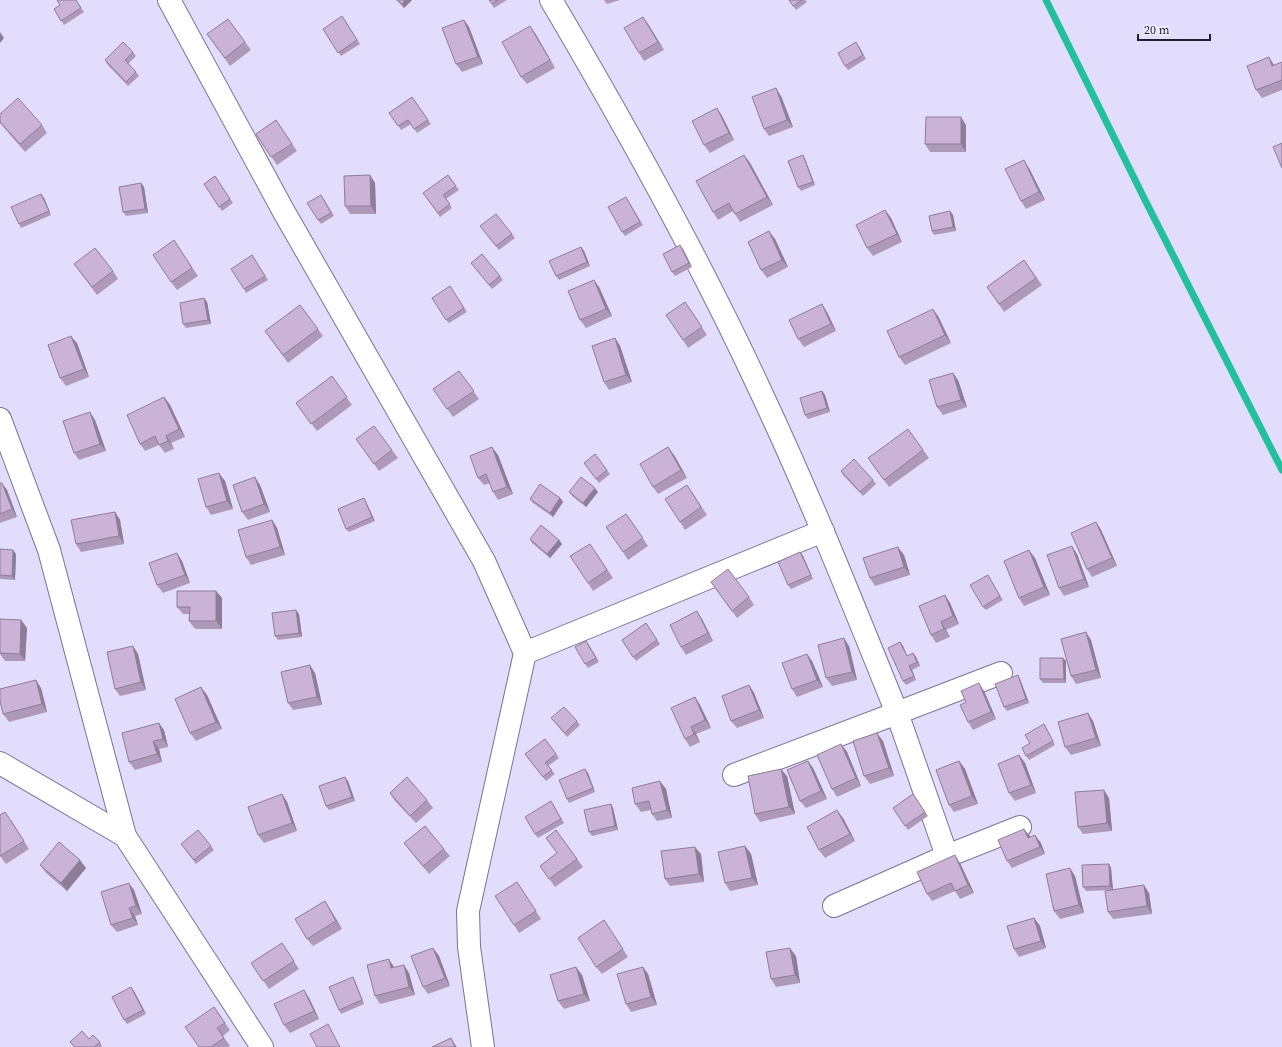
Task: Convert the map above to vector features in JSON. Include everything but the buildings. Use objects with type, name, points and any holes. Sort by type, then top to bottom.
[{"type":"street","points":[[169,0],[284,212],[484,562],[526,653],[468,911],[469,947],[483,1047]]},
{"type":"street","points":[[551,0],[626,128],[723,314],[760,389],[823,531],[897,713],[947,856]]},
{"type":"street","points":[[0,419],[49,550],[125,836],[262,1047]]},
{"type":"street","points":[[526,653],[823,531]]},
{"type":"street","points":[[734,775],[1001,673]]},
{"type":"street","points":[[0,763],[125,836]]},
{"type":"street","points":[[834,906],[947,856],[1020,826]]},
{"type":"waterway","points":[[1046,0],[1145,200],[1282,470]]}]
